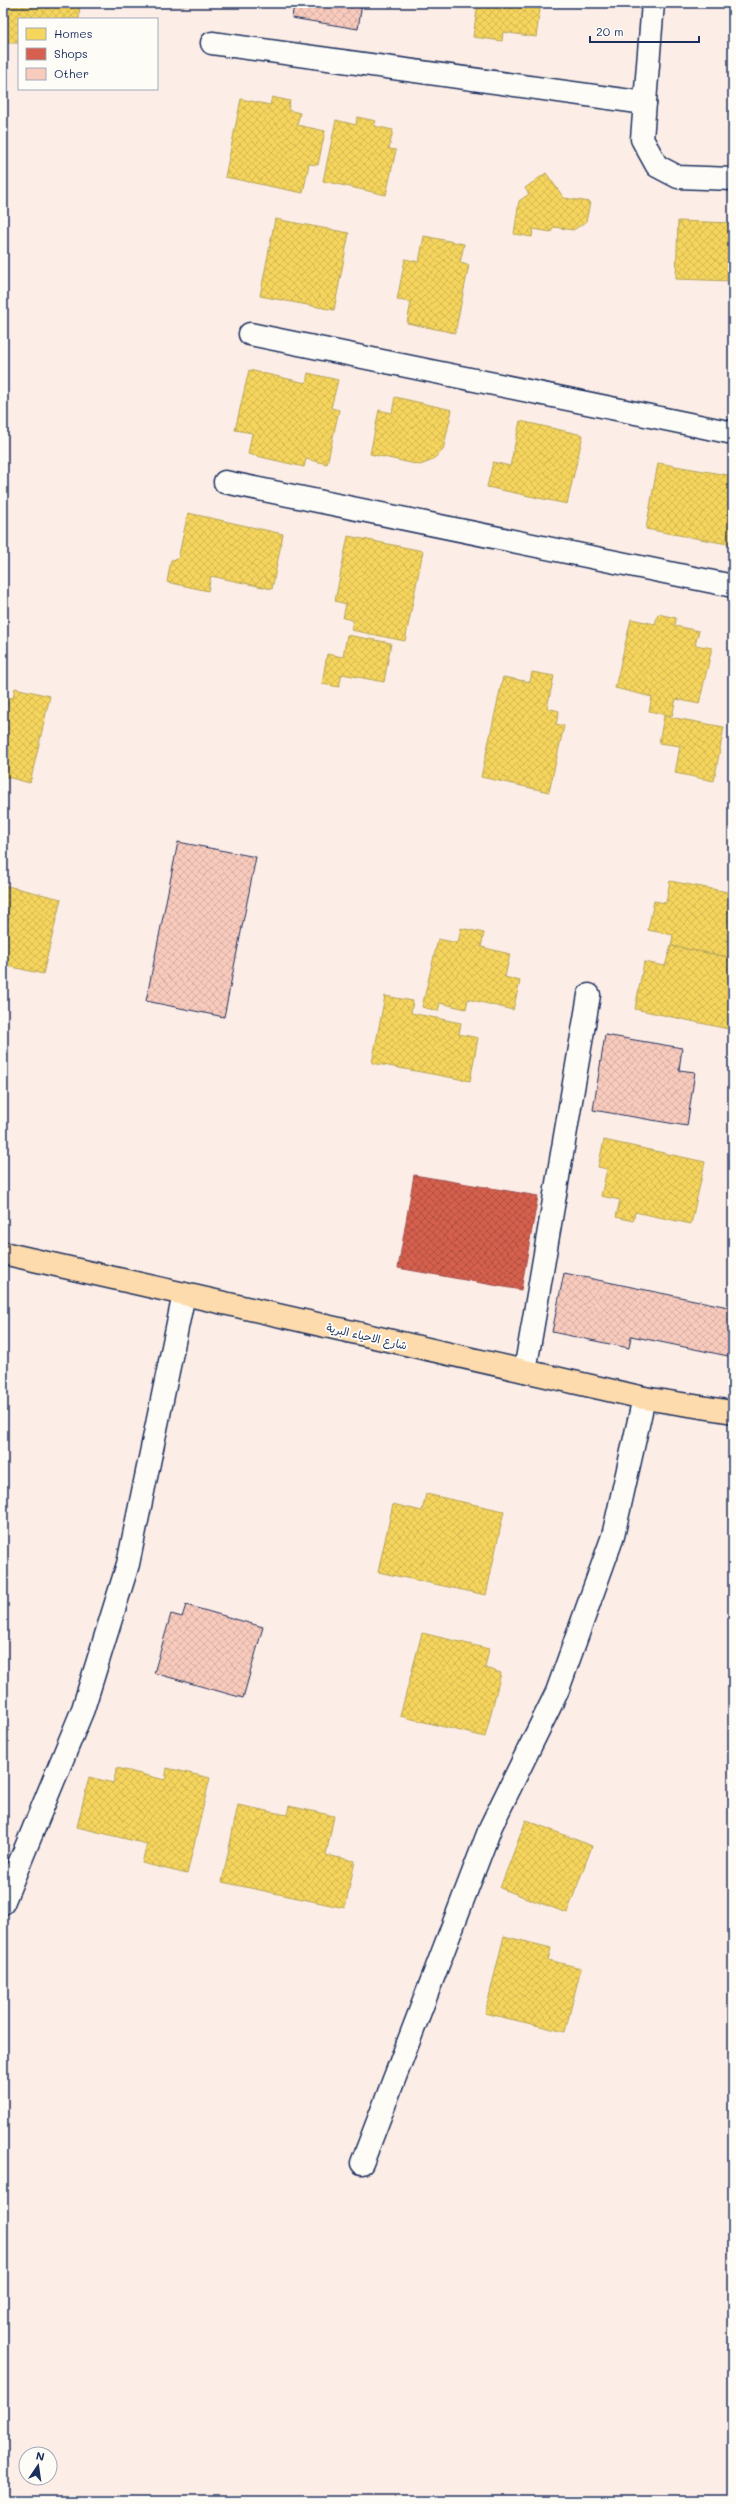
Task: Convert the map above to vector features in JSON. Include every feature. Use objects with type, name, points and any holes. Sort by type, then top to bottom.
[{"type":"main road","name":"شارع الاحياء البرية","points":[[3,1253],[644,1398],[733,1412]]},
{"type":"street","points":[[653,3],[642,139],[657,166],[678,177],[733,179]]},
{"type":"street","points":[[212,43],[645,103]]},
{"type":"street","points":[[250,334],[733,433]]},
{"type":"street","points":[[225,482],[733,586]]},
{"type":"street","points":[[525,1371],[589,995]]},
{"type":"street","points":[[3,1903],[83,1709],[128,1564],[184,1294]]},
{"type":"street","points":[[362,2163],[490,1826],[556,1692],[613,1536],[644,1398]]},
{"type":"building: Homes","points":[[3,3],[80,3],[79,18],[18,18],[18,43],[3,43]]},
{"type":"building: Homes","points":[[109,3],[187,3],[187,5],[109,6]]},
{"type":"building: Homes","points":[[478,3],[541,3],[536,37],[503,32],[502,41],[473,37]]},
{"type":"building: Homes","points":[[272,97],[290,101],[288,110],[300,113],[297,125],[325,131],[318,165],[309,164],[303,193],[225,177],[241,99],[270,105]]},
{"type":"building: Homes","points":[[357,117],[376,121],[374,126],[393,130],[389,149],[396,150],[386,195],[323,181],[336,120],[356,125]]},
{"type":"building: Homes","points":[[546,173],[564,198],[590,202],[586,222],[573,230],[554,227],[551,232],[533,229],[532,237],[514,234],[519,201],[529,194],[525,188]]},
{"type":"building: Homes","points":[[275,219],[349,233],[334,310],[260,296]]},
{"type":"building: Homes","points":[[678,221],[733,223],[733,281],[676,279]]},
{"type":"building: Homes","points":[[424,236],[464,244],[460,263],[469,265],[455,333],[407,323],[411,302],[397,300],[405,259],[419,262]]},
{"type":"building: Homes","points":[[249,370],[306,383],[308,373],[338,380],[331,408],[339,410],[327,464],[306,459],[304,467],[248,454],[252,433],[235,430]]},
{"type":"building: Homes","points":[[395,397],[452,410],[443,450],[431,461],[420,465],[370,454],[379,410],[392,413]]},
{"type":"building: Homes","points":[[520,421],[583,435],[567,504],[487,487],[493,462],[510,466]]},
{"type":"building: Homes","points":[[658,463],[733,476],[733,545],[646,529]]},
{"type":"building: Homes","points":[[188,513],[283,534],[272,589],[211,576],[208,591],[167,582],[171,560],[178,559]]},
{"type":"building: Homes","points":[[348,536],[423,551],[405,641],[351,630],[353,620],[343,618],[346,604],[335,601]]},
{"type":"building: Homes","points":[[658,614],[676,618],[675,626],[699,631],[695,645],[712,648],[699,704],[676,699],[672,716],[649,711],[652,697],[615,688],[631,619],[655,624]]},
{"type":"building: Homes","points":[[347,635],[391,643],[384,682],[342,674],[339,687],[322,684],[327,654],[343,657]]},
{"type":"building: Homes","points":[[532,672],[554,676],[547,708],[559,711],[556,724],[564,726],[549,792],[481,777],[503,677],[530,682]]},
{"type":"building: Homes","points":[[15,688],[50,696],[30,783],[3,776],[3,696],[13,698]]},
{"type":"building: Homes","points":[[664,716],[724,727],[714,781],[675,773],[680,746],[659,743]]},
{"type":"building: Homes","points":[[670,881],[733,893],[733,958],[671,946],[673,935],[648,930],[654,901],[666,903]]},
{"type":"building: Homes","points":[[3,885],[61,899],[43,974],[3,965]]},
{"type":"building: Homes","points":[[461,928],[484,933],[481,947],[510,954],[505,977],[520,981],[513,1010],[468,999],[466,1009],[440,1003],[438,1011],[422,1007],[438,939],[458,943]]},
{"type":"building: Homes","points":[[671,946],[733,958],[733,1030],[635,1009],[644,962],[665,966]]},
{"type":"building: Homes","points":[[385,996],[413,1001],[411,1013],[461,1023],[459,1034],[478,1038],[470,1081],[372,1063]]},
{"type":"building: Homes","points":[[604,1140],[705,1162],[691,1224],[635,1212],[633,1221],[616,1217],[620,1200],[601,1196],[607,1169],[598,1167]]},
{"type":"building: Homes","points":[[426,1494],[504,1511],[486,1595],[378,1572],[393,1504],[422,1511]]},
{"type":"building: Homes","points":[[422,1633],[489,1649],[485,1668],[501,1673],[485,1737],[400,1716]]},
{"type":"building: Homes","points":[[117,1768],[165,1780],[167,1768],[210,1778],[187,1874],[142,1863],[147,1844],[77,1827],[89,1777],[113,1783]]},
{"type":"building: Homes","points":[[238,1805],[287,1815],[289,1806],[334,1816],[326,1855],[355,1861],[345,1908],[222,1882]]},
{"type":"building: Homes","points":[[526,1820],[592,1846],[567,1913],[500,1888]]},
{"type":"building: Homes","points":[[504,1936],[551,1948],[548,1960],[581,1968],[565,2032],[485,2013]]},
{"type":"building: Shops","points":[[414,1175],[538,1196],[521,1290],[398,1268]]},
{"type":"building: Other","points":[[294,3],[362,3],[358,29],[292,18]]},
{"type":"building: Other","points":[[178,842],[256,857],[224,1017],[146,1001]]},
{"type":"building: Other","points":[[605,1035],[682,1048],[679,1070],[695,1072],[687,1126],[593,1110]]},
{"type":"building: Other","points":[[564,1273],[733,1308],[733,1357],[631,1336],[629,1348],[552,1332]]},
{"type":"building: Other","points":[[186,1605],[263,1627],[243,1698],[154,1673],[171,1614],[182,1617]]}]
